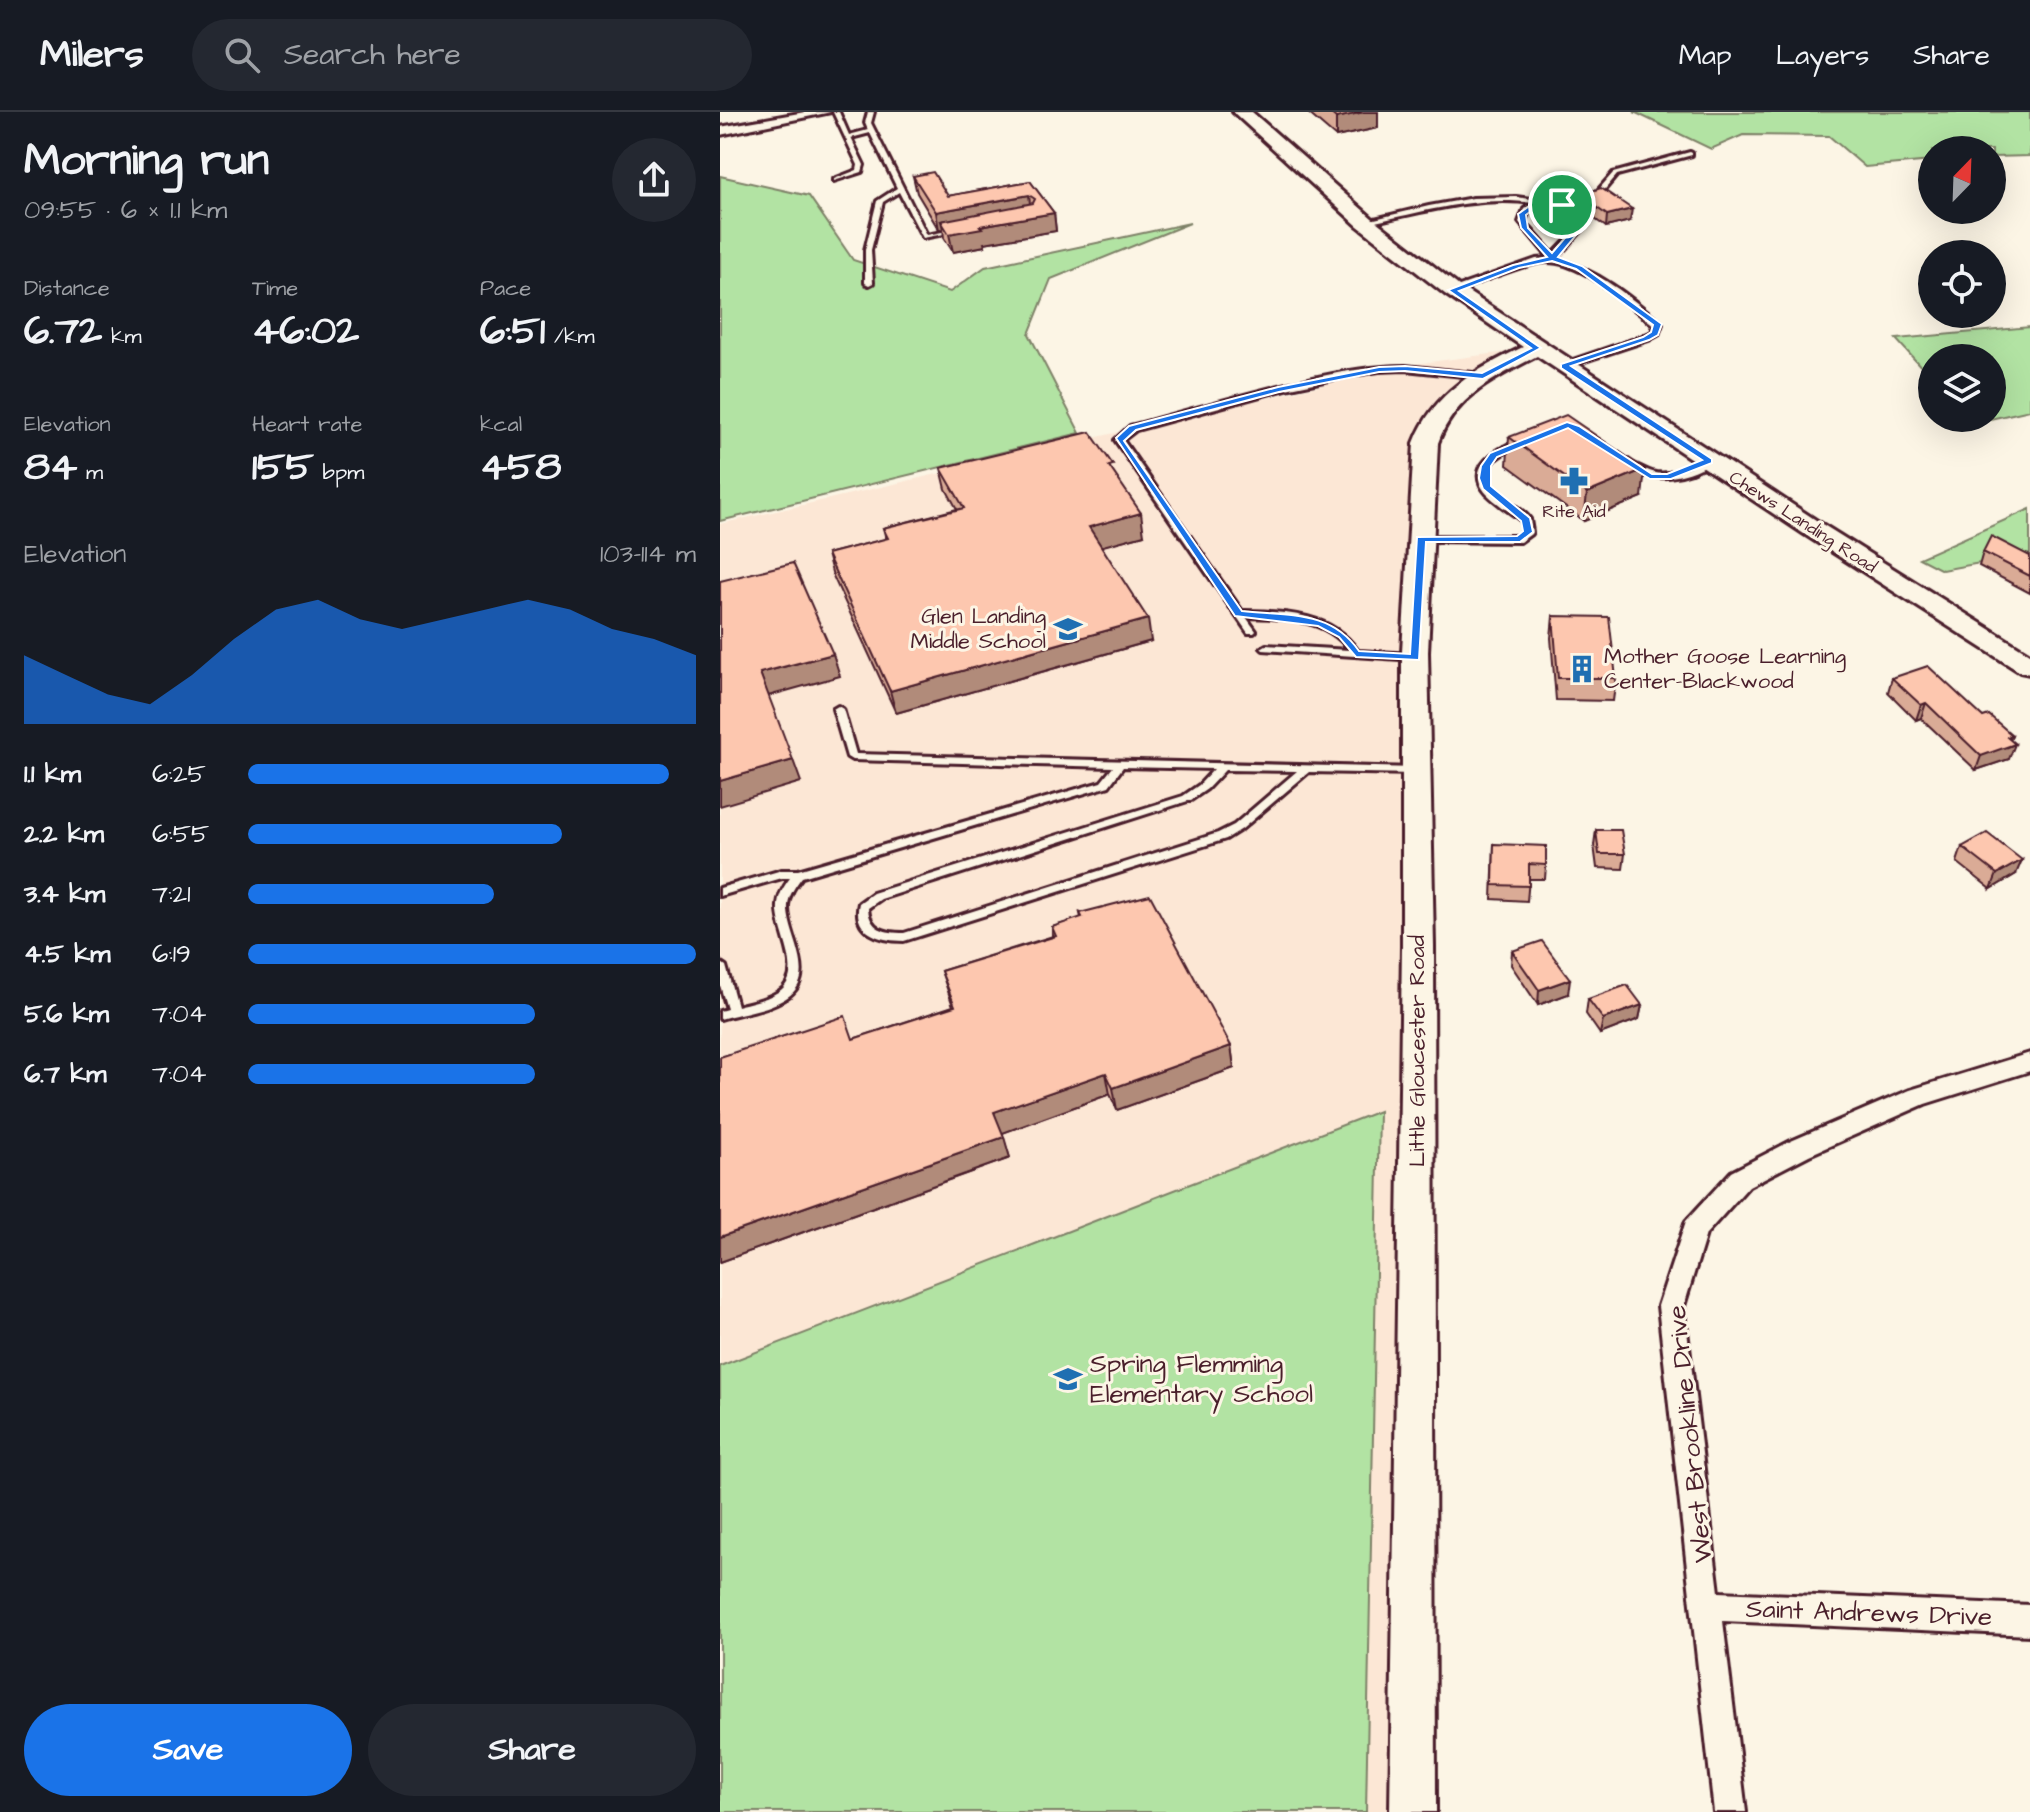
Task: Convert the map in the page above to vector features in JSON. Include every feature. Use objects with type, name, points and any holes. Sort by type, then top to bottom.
[{"type":"street","points":[[720,131],[825,112]]},
{"type":"street","name":"Chews Landing Road","points":[[1242,112],[1365,222],[1452,290],[1709,461],[2030,666]]},
{"type":"street","name":"Little Gloucester Road","points":[[1413,1812],[1415,657],[1426,443],[1431,425],[1447,402],[1483,376],[1537,348]]},
{"type":"street","name":"West Brookline Drive","points":[[1730,1812],[1709,1606],[1671,1306],[1695,1229],[1740,1179],[1834,1133],[1918,1097],[2030,1062]]},
{"type":"street","name":"Saint Andrews Drive","points":[[1709,1606],[2030,1620]]},
{"type":"lane","points":[[836,112],[861,165],[860,171],[836,180]]},
{"type":"lane","points":[[871,112],[868,123],[925,237],[971,228]]},
{"type":"lane","points":[[847,137],[872,131]]},
{"type":"lane","points":[[1365,222],[1480,200],[1503,198],[1562,205],[1594,199],[1615,174],[1690,154]]},
{"type":"lane","points":[[869,283],[868,250],[880,201],[900,189]]},
{"type":"lane","points":[[1538,203],[1526,210],[1522,222],[1553,258],[1579,267],[1658,324],[1655,333],[1646,338],[1564,366]]},
{"type":"lane","points":[[1452,290],[1516,266],[1553,258],[1582,223],[1580,216],[1562,205]]},
{"type":"lane","points":[[1251,631],[1119,440],[1133,428],[1278,390],[1379,369],[1405,368],[1483,376]]},
{"type":"lane","points":[[1421,539],[1520,539],[1528,532],[1526,520],[1486,487],[1483,478],[1486,466],[1494,455],[1530,439]]},
{"type":"lane","points":[[1625,460],[1650,477],[1668,477],[1709,461]]},
{"type":"lane","points":[[1239,614],[1320,623],[1342,634],[1356,654]]},
{"type":"lane","points":[[1266,648],[1415,657]]},
{"type":"lane","points":[[838,709],[852,757],[1416,771]]},
{"type":"lane","points":[[720,892],[782,874],[798,874],[1105,784],[1120,764]]},
{"type":"lane","points":[[1222,767],[1187,798],[877,896],[863,906],[862,914],[871,931],[879,935],[904,937],[1222,836],[1238,827],[1306,769]]},
{"type":"lane","points":[[720,1015],[779,997],[796,980],[798,972],[782,907],[784,894],[798,874]]},
{"type":"lane","points":[[720,966],[733,1011]]},
{"type":"shaded area","name":"Spring Flemming Elementary School","points":[[1537,348],[1470,383],[1426,443],[1413,1812],[720,1812],[720,524],[1414,364]]},
{"type":"green space","points":[[1634,112],[2030,112],[2030,156],[2006,157],[2006,136],[1918,136],[1918,162],[1865,167],[1829,136],[1743,135],[1711,149]]},
{"type":"green space","points":[[720,176],[809,196],[853,260],[950,292],[985,267],[1190,223],[1051,279],[1029,334],[1080,433],[720,521]]},
{"type":"green space","points":[[2030,327],[2030,410],[2006,415],[2006,344],[1918,344],[1918,363],[1896,339]]},
{"type":"green space","points":[[2030,509],[2030,554],[1942,570],[1919,558]]},
{"type":"green space","points":[[1379,1111],[1366,1812],[720,1812],[720,1366]]},
{"type":"building","points":[[1329,112],[1364,112],[1336,118]]},
{"type":"building","points":[[933,172],[948,196],[1030,181],[1054,213],[949,234],[941,221],[1033,203],[1035,199],[1029,195],[936,212],[913,176]]},
{"type":"building","points":[[1601,188],[1632,209],[1607,215],[1579,195]]},
{"type":"building","points":[[1566,415],[1645,469],[1587,493],[1509,437]]},
{"type":"building","points":[[1090,432],[1141,513],[1089,527],[1148,619],[890,691],[827,554],[888,538],[883,528],[964,508],[941,468]]},
{"type":"building","points":[[1991,536],[2030,556],[2030,576],[1983,552]]},
{"type":"building","points":[[793,563],[833,654],[760,673],[793,760],[720,781],[720,581]]},
{"type":"building","points":[[1553,616],[1609,617],[1616,678],[1558,678]]},
{"type":"building","points":[[1928,666],[1983,717],[1989,715],[2012,735],[2007,737],[2015,744],[1981,756],[1926,703],[1921,705],[1892,678]]},
{"type":"building","points":[[1596,830],[1621,830],[1625,854],[1599,854]]},
{"type":"building","points":[[1987,833],[2022,860],[1997,874],[1962,847]]},
{"type":"building","points":[[1494,844],[1546,846],[1546,865],[1529,864],[1529,886],[1493,885]]},
{"type":"building","points":[[1150,895],[1231,1046],[1113,1088],[1106,1073],[994,1112],[1004,1137],[720,1237],[720,1057],[845,1016],[853,1039],[955,1006],[941,971],[1056,936],[1052,927],[1082,917],[1080,913]]},
{"type":"building","points":[[1542,941],[1570,979],[1539,990],[1512,951]]},
{"type":"building","points":[[1627,985],[1642,1005],[1603,1019],[1588,999]]},
{"type":"place","name":"Rite Aid","points":[[1574,481]]},
{"type":"place","name":"Glen Landing Middle School","points":[[1068,629]]},
{"type":"place","name":"Mother Goose Learning Center-Blackwood","points":[[1582,669]]},
{"type":"place","name":"Spring Flemming Elementary School","points":[[1068,1379]]},
{"type":"route","points":[[1562,205],[1538,203],[1522,214],[1525,228],[1553,258],[1516,266],[1452,290],[1537,348],[1483,376],[1405,368],[1379,369],[1278,390],[1133,428],[1119,440],[1239,614],[1320,623],[1342,634],[1356,654],[1415,657],[1421,539],[1491,541],[1520,539],[1528,532],[1526,520],[1486,487],[1483,478],[1486,466],[1494,455],[1567,425],[1650,477],[1668,477],[1709,461],[1564,366],[1646,338],[1655,333],[1658,324],[1579,267],[1553,258],[1581,228],[1582,223],[1580,216],[1562,205]]}]
